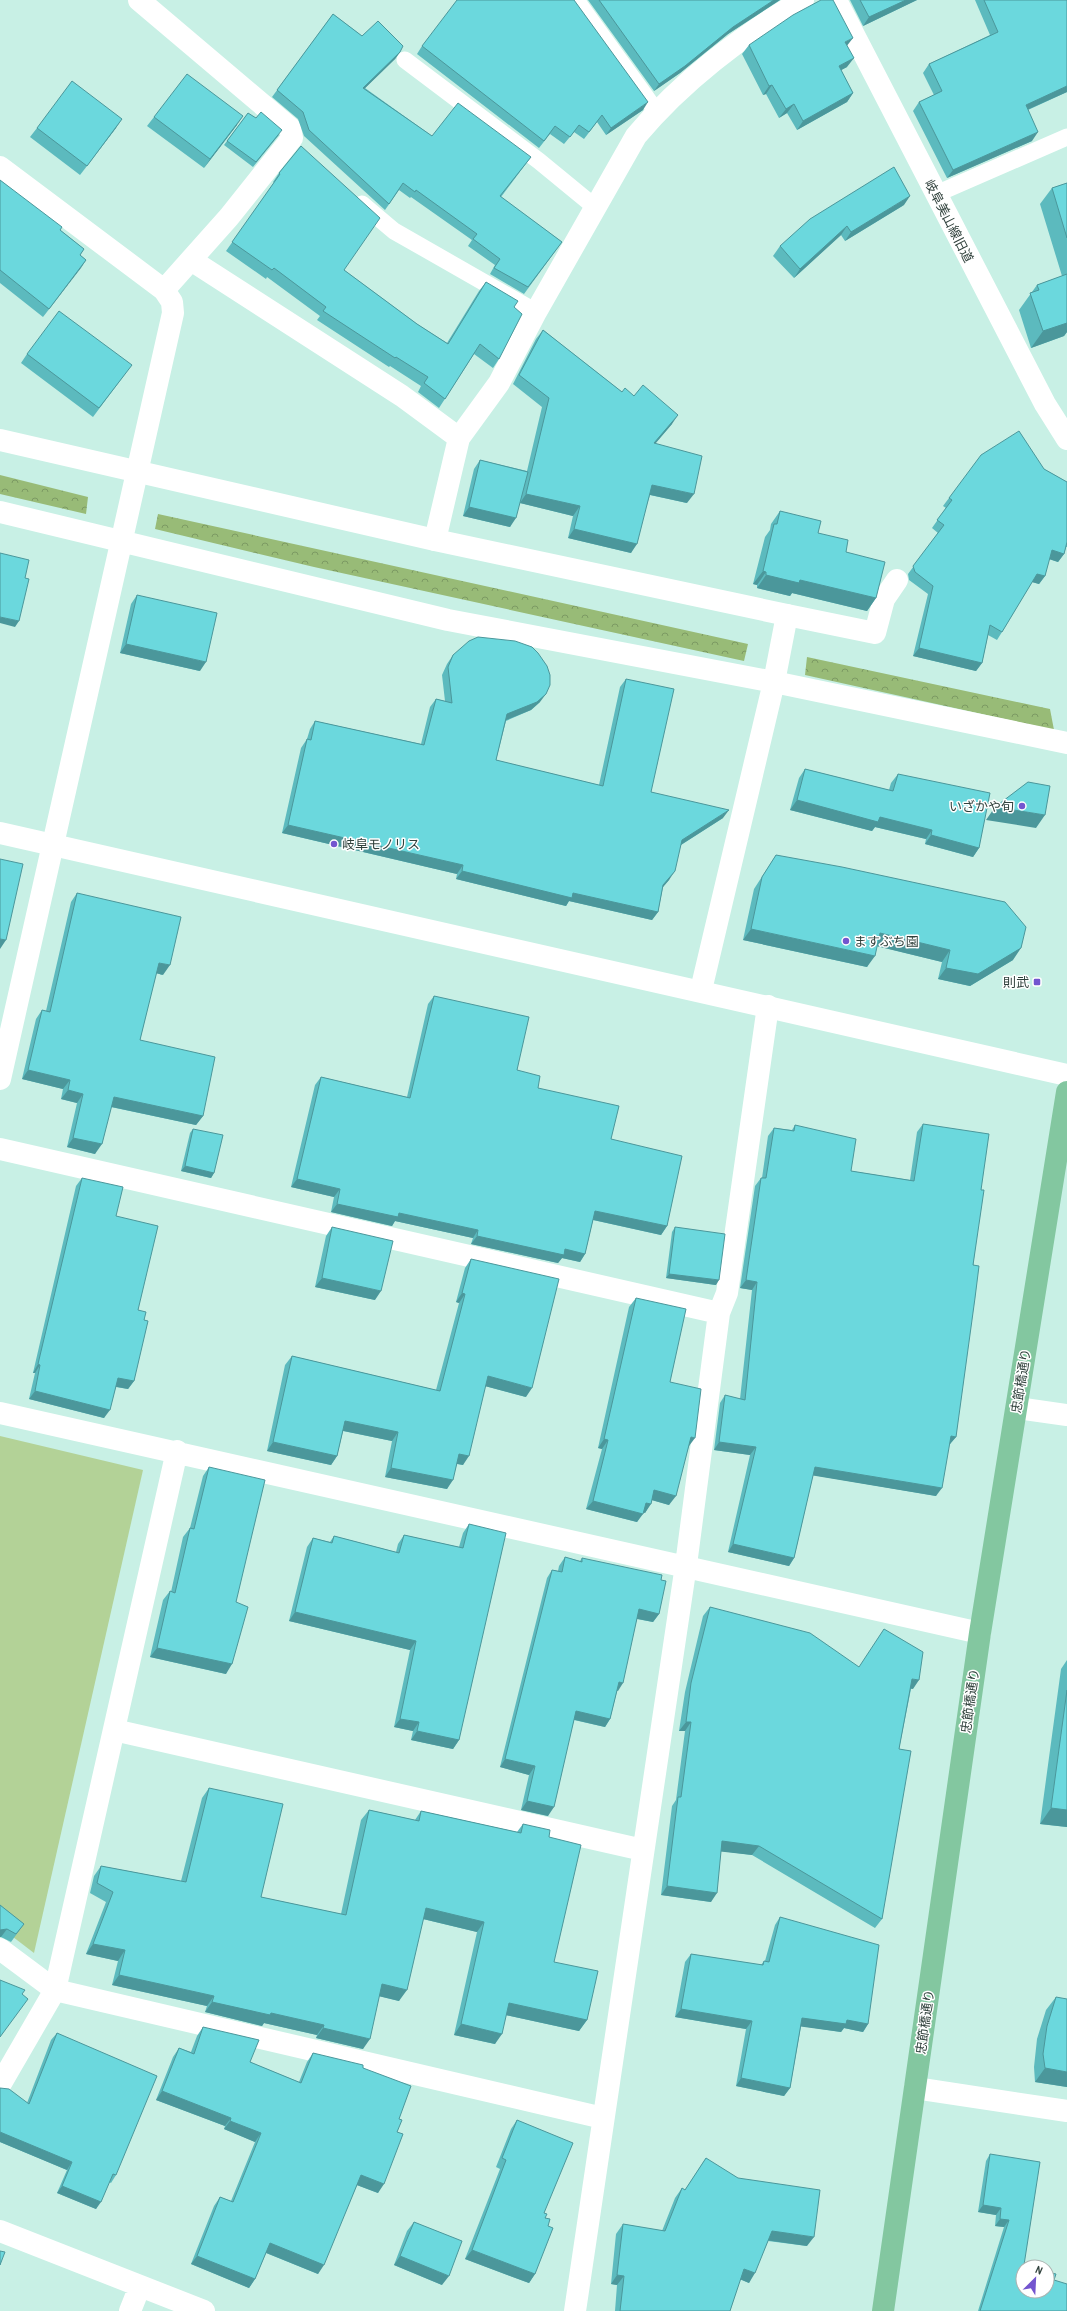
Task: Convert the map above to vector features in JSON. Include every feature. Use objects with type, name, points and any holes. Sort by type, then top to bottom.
[{"type":"main road","name":"忠節橋通り","points":[[883,2311],[980,1633],[1067,1092]]},
{"type":"street","points":[[139,0],[290,128],[298,143],[164,290]]},
{"type":"street","points":[[434,540],[459,438],[499,383],[536,312],[636,136],[656,111],[723,53],[803,0]]},
{"type":"street","name":"岐阜美山線旧道","points":[[836,0],[1045,404],[1067,439]]},
{"type":"street","points":[[0,167],[164,290],[172,302],[173,313],[135,471],[54,845],[0,1079]]},
{"type":"street","points":[[191,260],[402,396],[459,438]]},
{"type":"street","points":[[0,440],[434,540],[875,633],[884,599],[897,580]]},
{"type":"street","points":[[0,512],[448,620],[774,682],[1067,743]]},
{"type":"street","points":[[701,990],[774,682],[787,615]]},
{"type":"street","points":[[0,833],[701,990],[1067,1075]]},
{"type":"street","points":[[575,2311],[686,1565],[719,1312],[727,1293],[768,1006]]},
{"type":"street","points":[[0,1149],[719,1312]]},
{"type":"street","points":[[1017,1408],[1067,1415]]},
{"type":"street","points":[[0,1413],[686,1565],[980,1633]]},
{"type":"street","points":[[0,2085],[55,1990],[177,1451]]},
{"type":"street","points":[[114,1730],[644,1850]]},
{"type":"street","points":[[0,1949],[55,1990],[603,2118]]},
{"type":"street","points":[[915,2088],[1067,2111]]},
{"type":"street","points":[[0,2232],[204,2311]]},
{"type":"street","points":[[130,2311],[140,2286]]},
{"type":"lane","points":[[576,0],[656,111]]},
{"type":"lane","points":[[405,60],[539,161],[595,207]]},
{"type":"lane","points":[[936,194],[1067,137]]},
{"type":"lane","points":[[352,195],[394,231],[536,312]]},
{"type":"green space","points":[[0,475],[88,497],[86,514],[0,494]]},
{"type":"green space","points":[[158,514],[748,644],[744,661],[314,567],[155,529]]},
{"type":"green space","points":[[807,657],[1050,709],[1054,730],[805,675]]},
{"type":"green space","points":[[0,1436],[143,1470],[34,1953],[0,1927]]},
{"type":"building","points":[[457,0],[574,0],[648,102],[611,128],[602,115],[589,132],[579,125],[570,137],[555,126],[544,141],[422,46]]},
{"type":"building","points":[[599,0],[774,0],[733,27],[685,66],[659,84]]},
{"type":"building","points":[[821,0],[833,0],[853,38],[845,42],[854,58],[839,66],[853,93],[803,121],[794,104],[786,109],[772,85],[769,86],[749,45],[793,15]]},
{"type":"building","points":[[860,0],[906,0],[869,17]]},
{"type":"building","points":[[984,0],[1067,0],[1067,86],[1026,105],[1038,132],[953,170],[919,102],[942,91],[929,64],[998,32]]},
{"type":"building","points":[[333,14],[362,36],[378,21],[403,46],[400,52],[363,88],[432,136],[458,103],[531,157],[500,196],[562,242],[528,287],[494,268],[500,259],[473,239],[477,234],[416,190],[415,192],[403,183],[389,204],[309,130],[303,112],[277,90]]},
{"type":"building","points":[[187,74],[243,116],[210,159],[154,117]]},
{"type":"building","points":[[72,81],[122,119],[87,166],[37,128]]},
{"type":"building","points":[[261,112],[282,130],[256,162],[227,141],[248,113],[256,118]]},
{"type":"building","points":[[301,146],[380,218],[344,270],[417,324],[448,344],[486,282],[518,301],[514,307],[522,314],[499,359],[480,344],[445,399],[424,383],[428,377],[396,357],[395,358],[323,311],[326,307],[274,268],[272,270],[232,242],[280,174],[279,173]]},
{"type":"building","points":[[894,167],[910,196],[851,232],[847,226],[800,269],[780,246],[810,219]]},
{"type":"building","points":[[0,180],[62,227],[60,230],[84,249],[80,255],[86,260],[49,309],[0,270]]},
{"type":"building","points":[[1067,183],[1067,238],[1052,188]]},
{"type":"building","points":[[1067,274],[1067,323],[1043,331],[1030,293],[1039,290],[1037,285]]},
{"type":"building","points":[[59,311],[132,365],[99,408],[27,354]]},
{"type":"building","points":[[543,330],[622,392],[625,388],[634,396],[643,385],[678,415],[654,443],[702,456],[694,494],[652,485],[637,544],[574,529],[580,506],[526,494],[549,398],[519,375]]},
{"type":"building","points":[[1019,431],[1044,469],[1067,482],[1067,542],[1064,554],[1052,550],[1045,576],[1037,574],[1002,632],[990,625],[982,663],[919,648],[933,586],[915,572],[913,566],[944,525],[937,520],[952,500],[949,498],[981,455]]},
{"type":"building","points":[[480,460],[528,472],[516,518],[469,507]]},
{"type":"building","points":[[780,511],[821,521],[818,533],[848,540],[846,552],[885,562],[876,598],[800,580],[799,583],[766,575],[766,572],[763,571],[774,524],[777,524]]},
{"type":"building","points":[[0,553],[29,560],[25,578],[29,579],[19,621],[0,617]]},
{"type":"building","points":[[137,595],[217,613],[206,662],[126,644]]},
{"type":"building","points":[[478,637],[515,641],[532,647],[547,666],[550,675],[550,685],[546,694],[537,702],[507,714],[496,760],[603,786],[626,679],[674,689],[651,792],[729,810],[682,840],[675,871],[663,885],[658,912],[573,893],[572,898],[462,871],[463,865],[288,825],[307,739],[311,740],[315,721],[424,745],[436,699],[452,703],[448,667],[453,655],[469,641]]},
{"type":"building","points":[[805,769],[893,791],[898,774],[990,793],[979,848],[931,835],[932,830],[880,817],[878,822],[797,800]]},
{"type":"building","points":[[1028,782],[1050,786],[1045,815],[995,807]]},
{"type":"building","points":[[776,855],[842,867],[1005,902],[1026,927],[1021,948],[978,974],[946,968],[950,950],[880,933],[875,956],[751,929],[762,877]]},
{"type":"building","points":[[0,859],[23,864],[6,940],[0,939]]},
{"type":"building","points":[[77,893],[181,917],[170,965],[159,963],[140,1040],[215,1057],[203,1116],[114,1097],[102,1144],[73,1138],[83,1094],[68,1090],[70,1080],[28,1070],[42,1010],[50,1012]]},
{"type":"building","points":[[434,996],[529,1017],[517,1070],[540,1076],[538,1088],[619,1106],[611,1139],[682,1156],[667,1226],[595,1211],[585,1254],[565,1249],[564,1255],[477,1236],[478,1230],[399,1213],[398,1217],[337,1204],[340,1189],[297,1179],[321,1077],[410,1098]]},
{"type":"building","points":[[923,1124],[989,1134],[981,1190],[984,1190],[973,1265],[979,1266],[975,1298],[956,1437],[951,1436],[942,1488],[815,1467],[794,1558],[733,1544],[756,1447],[719,1442],[725,1395],[745,1400],[757,1282],[746,1280],[761,1178],[766,1178],[774,1128],[794,1131],[795,1125],[856,1139],[851,1171],[914,1181]]},
{"type":"building","points":[[193,1129],[223,1135],[214,1173],[185,1166]]},
{"type":"building","points":[[82,1178],[123,1187],[116,1216],[158,1226],[138,1310],[146,1312],[144,1320],[148,1321],[134,1381],[118,1378],[110,1410],[35,1391],[40,1365],[38,1364]]},
{"type":"building","points":[[332,1227],[393,1241],[381,1291],[322,1278]]},
{"type":"building","points":[[675,1227],[725,1234],[719,1280],[669,1274]]},
{"type":"building","points":[[471,1259],[559,1279],[532,1388],[488,1376],[469,1456],[459,1454],[453,1480],[391,1468],[398,1432],[345,1421],[337,1456],[273,1442],[292,1356],[440,1391],[465,1294],[462,1293]]},
{"type":"building","points":[[636,1298],[686,1309],[670,1382],[701,1389],[695,1438],[691,1437],[676,1496],[654,1490],[651,1504],[646,1503],[643,1514],[593,1501],[608,1440],[604,1439]]},
{"type":"building","points":[[209,1467],[265,1480],[236,1602],[248,1607],[232,1664],[157,1648],[170,1591],[175,1593],[190,1528],[194,1529]]},
{"type":"building","points":[[469,1524],[506,1533],[459,1740],[417,1731],[419,1722],[400,1719],[416,1641],[295,1612],[313,1538],[332,1543],[334,1536],[399,1553],[404,1535],[463,1548]]},
{"type":"building","points":[[565,1557],[582,1562],[582,1558],[662,1575],[661,1580],[666,1581],[659,1614],[639,1609],[623,1683],[619,1682],[610,1719],[576,1711],[554,1807],[527,1801],[535,1766],[505,1759],[552,1570],[562,1572]]},
{"type":"building","points":[[710,1607],[810,1633],[859,1667],[884,1629],[923,1652],[919,1680],[912,1679],[899,1749],[911,1751],[882,1919],[759,1846],[722,1841],[717,1893],[667,1886],[678,1797],[681,1797],[691,1722],[686,1722],[691,1683]]},
{"type":"building","points":[[1067,1690],[1067,1810],[1051,1808]]},
{"type":"building","points":[[209,1788],[283,1804],[261,1897],[346,1915],[369,1810],[419,1821],[421,1811],[521,1833],[523,1824],[550,1830],[549,1837],[581,1845],[554,1962],[598,1971],[587,2020],[509,2003],[502,2034],[461,2024],[484,1922],[426,1908],[407,1990],[382,1984],[370,2039],[323,2028],[324,2025],[212,2002],[214,1996],[119,1975],[125,1950],[93,1944],[113,1892],[97,1883],[101,1866],[186,1882]]},
{"type":"building","points":[[0,1905],[24,1924],[16,1934],[7,1929],[0,1930]]},
{"type":"building","points":[[780,1917],[879,1945],[868,2024],[847,2020],[846,2024],[802,2018],[790,2088],[741,2078],[752,2021],[681,2009],[691,1954],[763,1965],[764,1961],[769,1962]]},
{"type":"building","points":[[0,1980],[25,1990],[22,1994],[28,1999],[0,2037]]},
{"type":"building","points":[[1056,1997],[1067,1999],[1067,2072],[1045,2068],[1043,2054],[1047,2026]]},
{"type":"building","points":[[203,2027],[259,2040],[250,2062],[301,2083],[313,2053],[363,2065],[363,2068],[411,2086],[399,2119],[402,2120],[397,2132],[403,2134],[384,2184],[361,2175],[324,2265],[270,2243],[255,2279],[197,2256],[220,2197],[233,2202],[261,2133],[230,2121],[231,2118],[162,2091],[179,2048],[194,2054]]},
{"type":"building","points":[[57,2033],[157,2076],[116,2175],[113,2174],[101,2202],[62,2186],[72,2162],[0,2132],[0,2088],[9,2089],[29,2104]]},
{"type":"building","points":[[517,2120],[573,2143],[544,2213],[547,2214],[545,2218],[550,2219],[548,2226],[553,2228],[535,2274],[472,2250],[506,2160],[502,2158]]},
{"type":"building","points":[[990,2154],[1040,2162],[1025,2259],[1015,2259],[1015,2299],[1055,2299],[1055,2280],[1067,2284],[1067,2311],[980,2311],[1009,2220],[1000,2219],[1001,2208],[983,2205]]},
{"type":"building","points":[[706,2158],[738,2178],[820,2190],[814,2237],[772,2231],[755,2273],[744,2269],[730,2311],[620,2311],[624,2276],[617,2275],[623,2224],[665,2231],[682,2188],[685,2190]]},
{"type":"building","points":[[414,2222],[462,2241],[449,2276],[400,2256]]},
{"type":"building","points":[[0,2251],[5,2252],[0,2265]]},
{"type":"place","name":"いざかや旬","points":[[1022,806]]},
{"type":"place","name":"岐阜モノリス","points":[[334,844]]},
{"type":"place","name":"ますぶち園","points":[[846,941]]},
{"type":"place","name":"則武","points":[[1037,982]]}]
